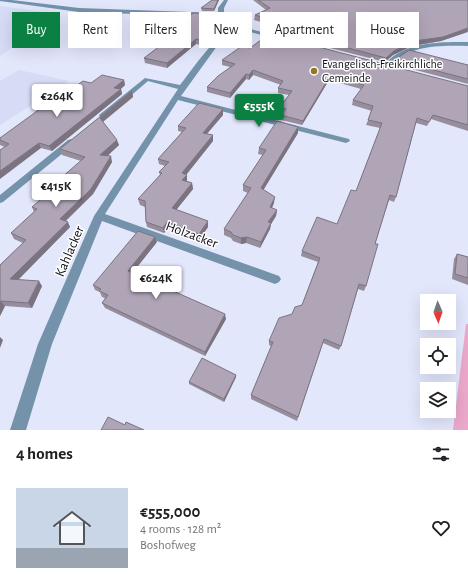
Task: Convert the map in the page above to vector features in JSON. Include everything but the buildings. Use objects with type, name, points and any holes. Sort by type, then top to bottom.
[{"type":"street","points":[[0,0],[78,10],[199,14]]},
{"type":"street","points":[[221,12],[221,8],[226,0]]},
{"type":"street","points":[[386,66],[391,59],[402,53],[421,47],[447,43],[468,44]]},
{"type":"street","name":"Kahlacker","points":[[18,430],[45,344],[99,216],[179,92],[213,48]]},
{"type":"street","points":[[378,64],[393,68]]},
{"type":"street","points":[[98,119],[147,79],[179,92],[346,141]]},
{"type":"street","points":[[0,200],[80,134]]},
{"type":"street","name":"Holzacker","points":[[99,216],[275,279]]},
{"type":"shaded area","points":[[0,6],[44,12],[12,12],[12,47],[0,56]]},
{"type":"shaded area","points":[[19,70],[69,81],[0,125],[0,81]]},
{"type":"shaded area","points":[[466,324],[468,324],[468,430],[453,430],[454,418],[456,418],[456,406]]},
{"type":"place","name":"Evangelisch-Freikirchliche Gemeinde","points":[[314,71]]}]
